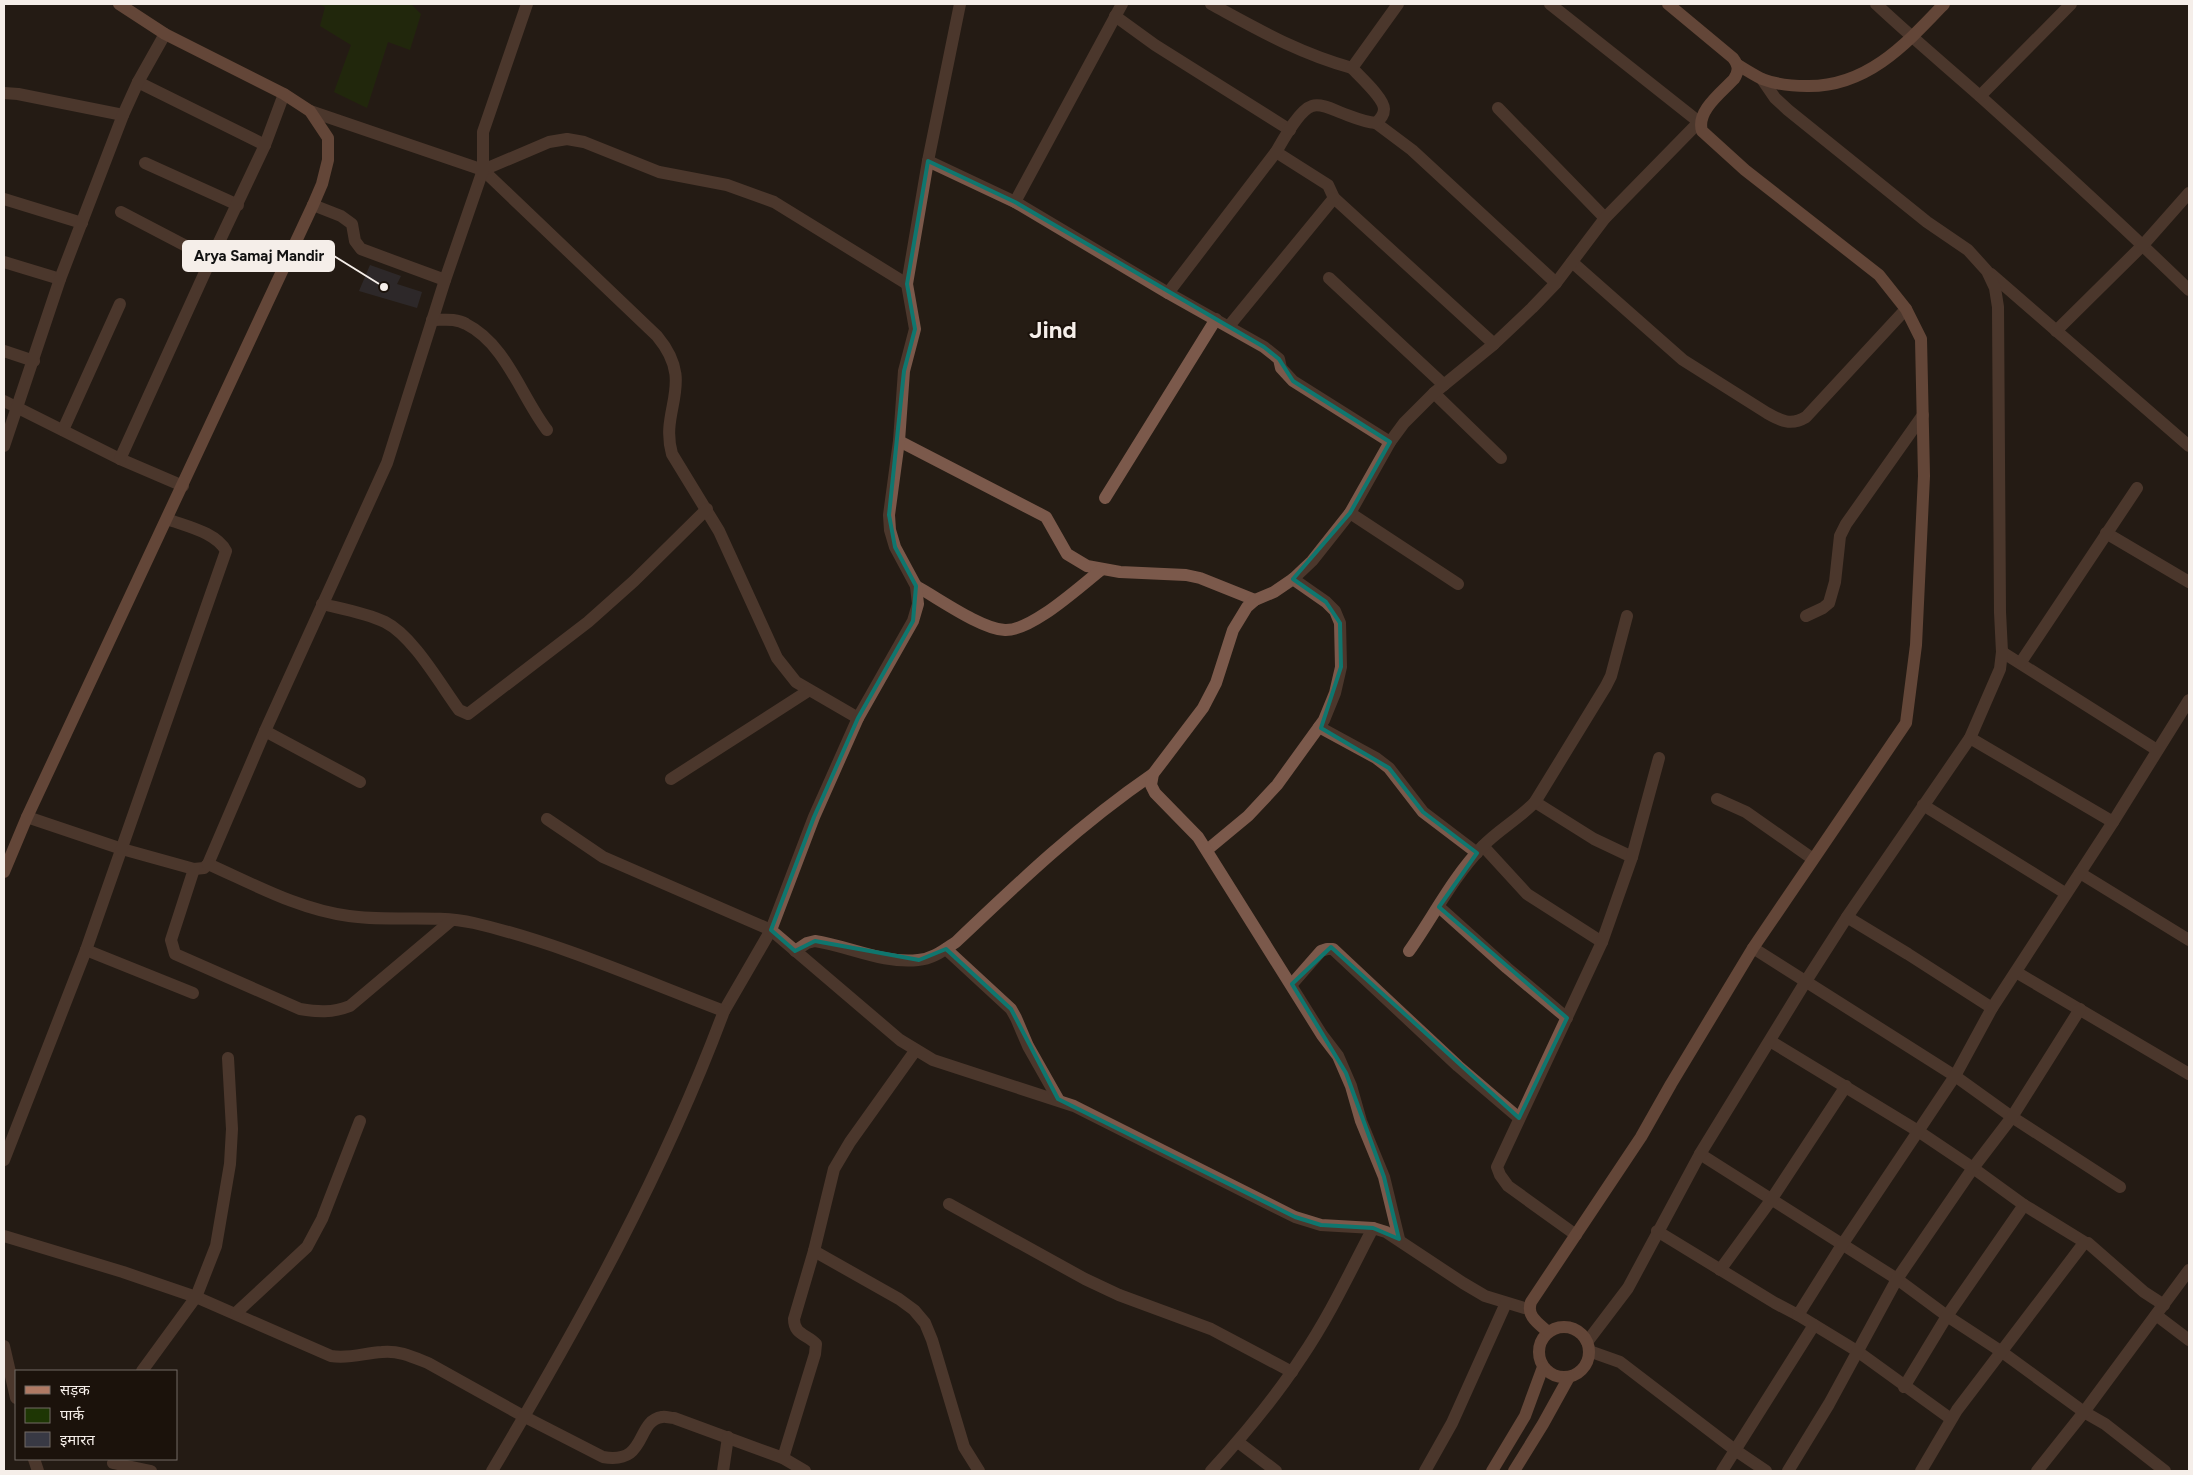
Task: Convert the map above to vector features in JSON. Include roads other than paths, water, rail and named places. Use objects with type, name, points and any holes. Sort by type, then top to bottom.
[{"type":"main road","points":[[4,872],[27,817],[313,205],[322,184],[328,160],[328,138],[310,111],[284,94],[166,34],[119,4]]},
{"type":"main road","points":[[1668,4],[1733,58],[1738,65],[1762,79],[1793,86],[1819,86],[1840,83],[1864,74],[1912,38],[1944,4]]},
{"type":"main road","points":[[1548,1332],[1531,1316],[1528,1309],[1531,1302],[1641,1137],[1753,948],[1906,723],[1916,645],[1924,476],[1922,339],[1906,309],[1879,275],[1723,151],[1702,131],[1699,122],[1710,105],[1734,80],[1738,65]]},
{"type":"main road","points":[[1514,1471],[1544,1424],[1569,1377],[1579,1372],[1586,1364],[1588,1346],[1580,1332],[1566,1326],[1558,1326],[1541,1339],[1538,1352],[1543,1367],[1552,1374],[1569,1377]]},
{"type":"main road","points":[[1492,1471],[1525,1416],[1543,1367]]},
{"type":"street","points":[[27,817],[122,849],[194,869],[204,868],[208,864],[265,731],[387,462],[445,280],[484,170],[484,132],[527,4]]},
{"type":"street","points":[[492,1471],[525,1416],[622,1241],[657,1171],[701,1072],[724,1011],[771,930],[814,817],[858,718],[913,621],[918,604],[916,586],[895,546],[890,530],[889,515],[899,441],[903,378],[915,329],[907,284],[928,161],[960,4]]},
{"type":"street","points":[[1015,202],[1122,4]]},
{"type":"street","points":[[1211,4],[1294,49],[1318,59],[1352,68],[1381,100],[1384,109],[1382,117],[1376,123]]},
{"type":"street","points":[[1352,68],[1398,4]]},
{"type":"street","points":[[795,951],[806,942],[815,941],[883,957],[919,960],[937,955],[956,942],[1075,832],[1110,803],[1153,774],[1203,708],[1216,683],[1233,630],[1244,611],[1255,600],[1293,579],[1322,550],[1350,513],[1390,442],[1404,423],[1439,389],[1494,344],[1556,283],[1605,218],[1699,122],[1550,4]]},
{"type":"street","points":[[1876,4],[1912,38],[1980,96],[2143,245],[2189,290]]},
{"type":"street","points":[[1980,96],[2072,4]]},
{"type":"street","points":[[1115,16],[1155,45],[1290,130]]},
{"type":"street","points":[[4,446],[60,279],[123,115],[138,82],[166,34]]},
{"type":"street","points":[[1762,79],[1775,98],[1788,110],[1912,211],[1968,250],[1987,271],[2189,446]]},
{"type":"street","points":[[138,82],[266,144]]},
{"type":"street","points":[[4,93],[18,94],[123,115]]},
{"type":"street","points":[[120,459],[211,259],[266,144],[284,94]]},
{"type":"street","points":[[1168,293],[1276,152],[1290,130],[1306,110],[1313,106],[1323,106],[1366,122],[1376,123],[1412,150],[1556,283]]},
{"type":"street","points":[[1498,108],[1605,218]]},
{"type":"street","points":[[310,111],[484,170],[646,324],[666,347],[672,358],[677,386],[669,430],[672,454],[707,508],[777,658],[796,682],[858,718]]},
{"type":"street","points":[[484,170],[549,142],[567,139],[584,142],[658,172],[727,185],[774,202],[907,284]]},
{"type":"street","points":[[1276,152],[1328,185],[1334,198],[1494,344]]},
{"type":"street","points":[[928,161],[1015,202],[1168,293],[1216,318],[1275,354],[1286,375],[1293,381],[1390,442]]},
{"type":"street","points":[[145,163],[238,204]]},
{"type":"street","points":[[2056,331],[2143,245],[2189,193]]},
{"type":"street","points":[[1229,326],[1334,198]]},
{"type":"street","points":[[4,199],[82,223]]},
{"type":"street","points":[[313,205],[341,216],[352,224],[355,241],[361,249],[445,280]]},
{"type":"street","points":[[121,212],[211,259]]},
{"type":"street","points":[[4,262],[60,279]]},
{"type":"street","points":[[1572,262],[1684,360],[1780,421],[1789,423],[1806,417],[1906,309]]},
{"type":"street","points":[[1766,1471],[1735,1450],[1620,1362],[1588,1346],[1628,1288],[1700,1154],[1806,982],[1922,805],[1970,738],[2000,669],[2002,652],[2000,612],[1998,307],[1995,288],[1987,271]]},
{"type":"street","points":[[1329,278],[1439,389],[1501,458]]},
{"type":"street","points":[[63,430],[120,304]]},
{"type":"street","points":[[1105,498],[1216,318]]},
{"type":"street","points":[[432,320],[453,320],[465,323],[478,332],[496,350],[547,430]]},
{"type":"street","points":[[4,351],[34,361]]},
{"type":"street","points":[[4,401],[120,459],[183,486]]},
{"type":"street","points":[[1806,616],[1823,608],[1829,602],[1835,582],[1840,536],[1846,524],[1923,415]]},
{"type":"street","points":[[899,441],[1046,517],[1067,554],[1087,566],[1120,572],[1186,574],[1255,600]]},
{"type":"street","points":[[2021,662],[2138,488]]},
{"type":"street","points":[[322,604],[386,622],[400,632],[412,644],[458,710],[468,714],[588,622],[634,581],[707,508]]},
{"type":"street","points":[[1350,513],[1458,584]]},
{"type":"street","points":[[4,1160],[86,950],[226,551],[221,542],[211,536],[167,519]]},
{"type":"street","points":[[2106,533],[2189,582]]},
{"type":"street","points":[[916,586],[983,625],[1004,630],[1018,629],[1034,621],[1101,570]]},
{"type":"street","points":[[1207,850],[1261,803],[1319,727],[1335,694],[1341,668],[1340,623],[1335,611],[1326,602],[1293,579]]},
{"type":"street","points":[[1409,951],[1464,867],[1480,849],[1527,811],[1535,802],[1609,681],[1626,616]]},
{"type":"street","points":[[2002,652],[2021,662],[2157,750]]},
{"type":"street","points":[[671,779],[808,690]]},
{"type":"street","points":[[1798,1315],[1842,1245],[1955,1076],[1992,1008],[2065,893],[2113,822],[2189,700]]},
{"type":"street","points":[[1319,727],[1376,758],[1389,768],[1422,812],[1480,849],[1527,894],[1602,942]]},
{"type":"street","points":[[265,731],[360,782]]},
{"type":"street","points":[[1970,738],[2113,822]]},
{"type":"street","points":[[1576,1235],[1508,1186],[1497,1167],[1602,942],[1632,857],[1659,758]]},
{"type":"street","points":[[1153,774],[1151,785],[1155,794],[1188,825],[1207,850],[1322,1035],[1338,1056],[1346,1073],[1361,1121],[1386,1184],[1399,1239]]},
{"type":"street","points":[[1717,799],[1746,812],[1813,859]]},
{"type":"street","points":[[1535,802],[1594,839],[1632,857]]},
{"type":"street","points":[[1922,805],[2065,893]]},
{"type":"street","points":[[547,819],[603,857],[771,930],[900,1040],[915,1051],[933,1060],[1058,1099],[1106,1121],[1295,1217],[1327,1226],[1373,1228],[1386,1232],[1462,1283],[1485,1296],[1528,1309]]},
{"type":"street","points":[[208,864],[299,903],[330,913],[367,918],[452,920],[471,923],[535,940],[724,1011]]},
{"type":"street","points":[[194,869],[172,940],[175,954],[300,1009],[335,1012],[350,1006],[452,920]]},
{"type":"street","points":[[2080,873],[2189,940]]},
{"type":"street","points":[[1439,907],[1567,1018]]},
{"type":"street","points":[[1847,917],[1992,1008]]},
{"type":"street","points":[[1753,948],[1955,1076],[2012,1117],[2120,1188]]},
{"type":"street","points":[[946,949],[1011,1009],[1028,1046],[1058,1099]]},
{"type":"street","points":[[1292,984],[1321,952],[1333,949],[1458,1066],[1519,1118]]},
{"type":"street","points":[[86,950],[193,992]]},
{"type":"street","points":[[2016,972],[2189,1074]]},
{"type":"street","points":[[1788,1471],[1897,1279],[1973,1168],[2012,1117],[2080,1009]]},
{"type":"street","points":[[1770,1041],[1918,1131],[2024,1205],[2086,1243],[2144,1292],[2189,1340]]},
{"type":"street","points":[[783,1458],[815,1354],[816,1344],[812,1339],[798,1333],[794,1327],[794,1319],[814,1251],[834,1169],[850,1142],[915,1051]]},
{"type":"street","points":[[143,1370],[185,1315],[196,1297],[216,1246],[230,1164],[232,1129],[228,1058]]},
{"type":"street","points":[[1720,1270],[1771,1200],[1846,1086]]},
{"type":"street","points":[[236,1313],[308,1247],[318,1227],[360,1121]]},
{"type":"street","points":[[1700,1154],[1897,1279],[2084,1412],[2105,1424],[2165,1471]]},
{"type":"street","points":[[948,1204],[1085,1279],[1119,1295],[1211,1329],[1292,1372]]},
{"type":"street","points":[[1904,1388],[1947,1316],[2024,1205]]},
{"type":"street","points":[[1211,1471],[1238,1442],[1292,1372],[1330,1312],[1373,1228]]},
{"type":"street","points":[[1658,1231],[1857,1351],[1904,1388],[1951,1419]]},
{"type":"street","points":[[4,1236],[123,1272],[196,1297],[331,1356],[353,1358],[382,1352],[396,1352],[412,1357],[428,1363],[603,1457],[614,1459],[626,1457],[634,1450],[652,1422],[662,1417],[674,1418],[728,1437],[783,1458],[805,1471]]},
{"type":"street","points":[[1921,1471],[1951,1419],[2084,1243],[2086,1243]]},
{"type":"street","points":[[814,1251],[899,1299],[914,1310],[924,1323],[932,1340],[964,1446],[979,1471]]},
{"type":"street","points":[[2043,1469],[2189,1270]]},
{"type":"street","points":[[1425,1471],[1452,1423],[1506,1303]]},
{"type":"street","points":[[1722,1471],[1814,1325]]},
{"type":"street","points":[[4,1346],[8,1386],[15,1396]]},
{"type":"street","points":[[723,1471],[728,1437]]},
{"type":"street","points":[[1238,1442],[1276,1471]]},
{"type":"street","points":[[112,1464],[151,1471]]},
{"type":"place","name":"Arya Samaj Mandir","points":[[384,287]]},
{"type":"district","name":"Jind","points":[[1053,329]]}]
